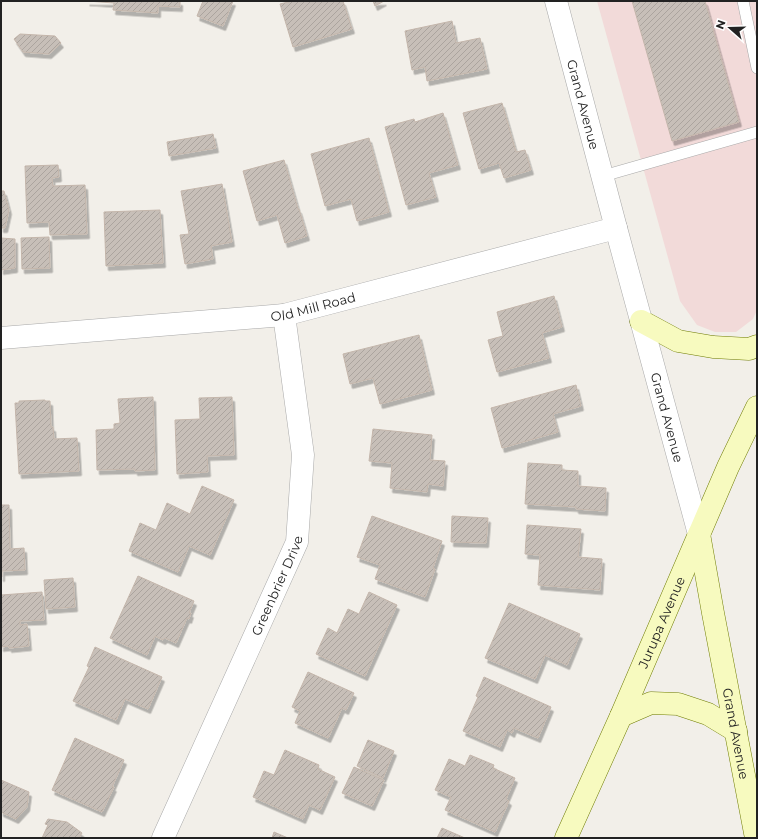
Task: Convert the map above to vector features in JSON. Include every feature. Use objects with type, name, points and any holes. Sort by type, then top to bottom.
[{"type":"main road","points":[[641,321],[678,341],[713,348],[749,349],[757,346]]},
{"type":"main road","name":"Jurupa Avenue","points":[[566,838],[621,716],[728,467],[757,407]]},
{"type":"main road","name":"Grand Avenue","points":[[699,534],[756,838]]},
{"type":"main road","points":[[621,716],[651,703],[678,704],[708,714],[736,730]]},
{"type":"street","name":"Grand Avenue","points":[[556,1],[699,534]]},
{"type":"street","name":"Old Mill Road","points":[[1,338],[284,315],[616,228]]},
{"type":"street","name":"Greenbrier Drive","points":[[163,838],[298,542],[303,455],[284,315]]},
{"type":"lane","points":[[743,1],[757,68]]},
{"type":"lane","points":[[602,176],[757,132]]},
{"type":"shaded area","points":[[597,1],[757,1],[757,310],[753,319],[736,332],[715,332],[697,325],[680,301]]},
{"type":"building","points":[[87,1],[180,1],[180,7],[158,6],[158,13],[113,10],[114,3]]},
{"type":"building","points":[[203,1],[233,1],[223,26],[197,16]]},
{"type":"building","points":[[292,1],[343,1],[352,29],[293,47],[280,4]]},
{"type":"building","points":[[373,1],[384,1],[375,6]]},
{"type":"building","points":[[632,1],[705,1],[739,122],[672,141]]},
{"type":"building","points":[[452,21],[456,43],[480,38],[487,69],[427,81],[425,67],[412,70],[405,31]]},
{"type":"building","points":[[20,34],[55,36],[61,43],[49,54],[23,52],[14,39]]},
{"type":"building","points":[[502,103],[516,152],[525,150],[531,170],[504,178],[499,163],[479,169],[463,113]]},
{"type":"building","points":[[443,113],[458,165],[429,173],[436,197],[406,205],[385,127],[414,119],[415,122]]},
{"type":"building","points":[[213,134],[216,148],[169,156],[167,142]]},
{"type":"building","points":[[369,138],[389,212],[357,221],[351,199],[325,206],[311,154]]},
{"type":"building","points":[[284,160],[307,236],[285,243],[277,215],[257,221],[243,171]]},
{"type":"building","points":[[58,165],[59,177],[52,178],[53,186],[85,185],[87,234],[50,235],[49,222],[27,223],[25,166]]},
{"type":"building","points":[[222,184],[232,242],[211,246],[213,259],[185,264],[180,235],[189,234],[181,191]]},
{"type":"building","points":[[1,191],[4,191],[9,210],[5,228],[1,228]]},
{"type":"building","points":[[160,210],[163,263],[106,266],[104,212]]},
{"type":"building","points":[[49,237],[50,268],[22,269],[21,238]]},
{"type":"building","points":[[1,238],[15,239],[15,268],[1,270]]},
{"type":"building","points":[[554,296],[562,327],[542,333],[549,358],[497,372],[488,340],[503,336],[497,312]]},
{"type":"building","points":[[419,335],[432,390],[380,404],[373,378],[350,384],[343,354]]},
{"type":"building","points":[[576,385],[581,406],[553,414],[558,432],[502,448],[491,408]]},
{"type":"building","points":[[153,397],[155,470],[97,470],[96,430],[114,429],[114,424],[120,423],[118,399]]},
{"type":"building","points":[[232,397],[234,455],[207,456],[208,472],[177,474],[175,420],[200,419],[199,398]]},
{"type":"building","points":[[19,401],[50,401],[51,427],[53,427],[54,439],[77,438],[79,471],[19,474],[15,403],[19,403]]},
{"type":"building","points":[[373,429],[432,435],[430,460],[445,461],[443,486],[428,484],[427,492],[390,488],[392,463],[369,461]]},
{"type":"building","points":[[528,463],[562,465],[562,470],[578,471],[578,486],[606,488],[605,511],[576,509],[576,507],[525,504]]},
{"type":"building","points":[[202,486],[234,500],[210,555],[189,546],[178,572],[129,551],[140,523],[156,530],[167,503],[190,514]]},
{"type":"building","points":[[1,505],[9,505],[10,549],[24,548],[25,570],[2,571],[2,577],[1,577]]},
{"type":"building","points":[[372,516],[442,541],[433,568],[435,569],[425,597],[375,579],[380,565],[357,557]]},
{"type":"building","points":[[452,516],[488,518],[486,543],[451,542]]},
{"type":"building","points":[[527,525],[581,529],[578,557],[602,559],[600,590],[538,585],[540,555],[525,554]]},
{"type":"building","points":[[138,576],[194,601],[189,613],[191,613],[189,619],[187,618],[176,643],[165,638],[163,640],[155,636],[147,655],[110,638]]},
{"type":"building","points":[[73,578],[75,607],[46,609],[44,580]]},
{"type":"building","points":[[42,592],[44,620],[20,621],[20,625],[27,624],[29,646],[9,648],[9,646],[1,647],[1,595]]},
{"type":"building","points":[[369,592],[397,605],[365,676],[316,654],[328,628],[337,633],[348,609],[359,614]]},
{"type":"building","points":[[509,603],[580,634],[567,665],[545,655],[535,679],[485,658]]},
{"type":"building","points":[[95,647],[162,677],[148,709],[125,699],[116,720],[73,701],[89,667],[87,666]]},
{"type":"building","points":[[308,672],[354,693],[346,710],[342,708],[328,738],[295,723],[300,711],[292,707]]},
{"type":"building","points":[[484,677],[551,707],[538,738],[514,728],[512,733],[507,730],[500,747],[463,731],[478,697],[476,696]]},
{"type":"building","points":[[75,738],[124,760],[112,787],[114,787],[102,812],[52,790]]},
{"type":"building","points":[[368,740],[394,751],[383,778],[357,766]]},
{"type":"building","points":[[285,750],[319,765],[318,769],[335,777],[320,810],[309,805],[303,819],[253,797],[264,771],[274,775]]},
{"type":"building","points":[[470,755],[494,765],[493,768],[515,778],[506,799],[509,801],[495,832],[445,810],[451,797],[435,790],[449,759],[465,766]]},
{"type":"building","points":[[354,767],[384,780],[372,806],[342,793]]},
{"type":"building","points":[[1,780],[29,792],[27,807],[16,819],[1,812]]},
{"type":"building","points":[[48,819],[67,822],[82,833],[79,838],[42,838],[48,825],[45,824]]},
{"type":"building","points":[[442,828],[465,838],[437,838]]},
{"type":"building","points":[[274,832],[288,838],[272,838]]}]
